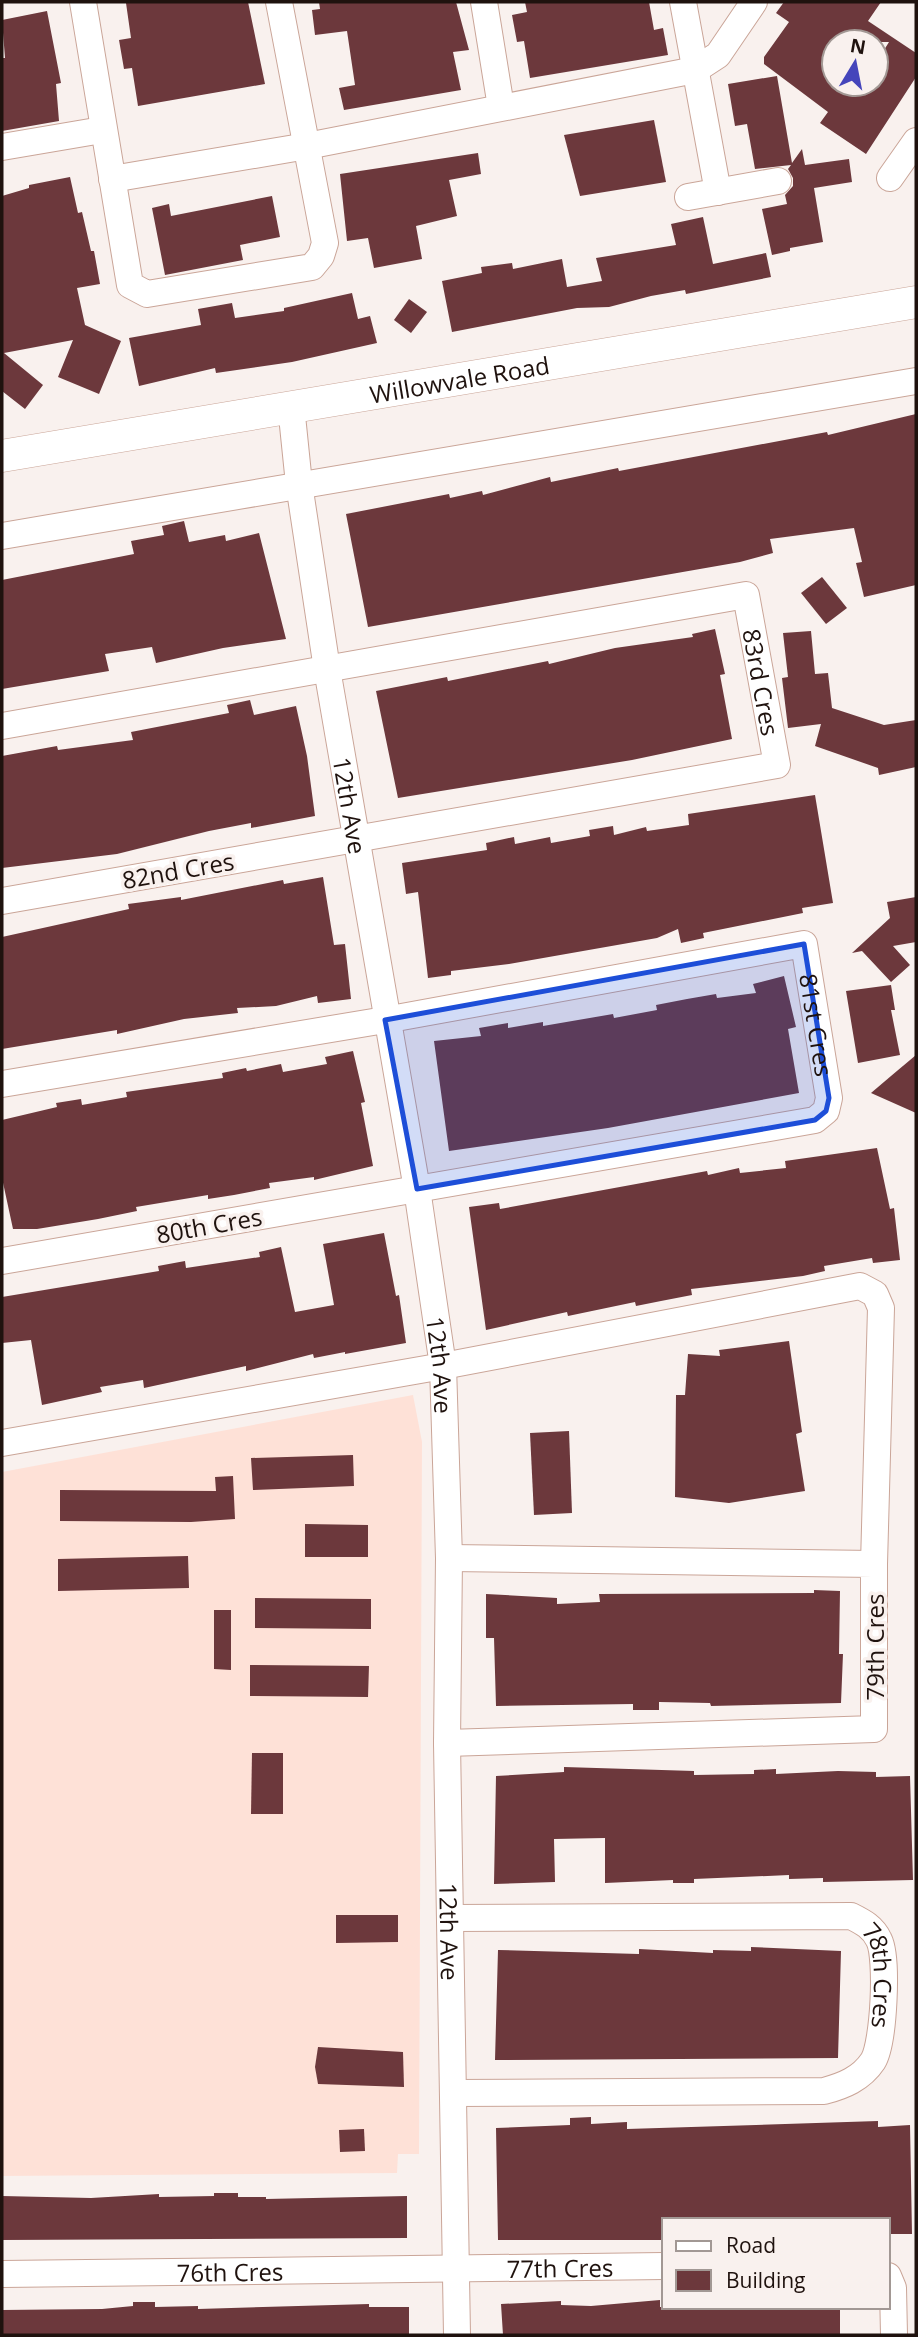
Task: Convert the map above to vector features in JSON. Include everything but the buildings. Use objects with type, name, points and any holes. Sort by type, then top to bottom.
[{"type":"street","points":[[83,2],[102,130],[130,285],[147,294],[312,267],[321,257],[325,243],[279,2]]},
{"type":"street","points":[[484,2],[502,107]]},
{"type":"street","points":[[682,2],[718,192]]},
{"type":"street","points":[[112,179],[307,146],[695,69],[718,55],[754,2]]},
{"type":"street","points":[[2,147],[102,130]]},
{"type":"street","points":[[890,178],[916,141]]},
{"type":"street","points":[[688,197],[778,181]]},
{"type":"street","name":"Willowvale Road","points":[[2,456],[916,302]]},
{"type":"street","points":[[2,536],[916,381]]},
{"type":"street","name":"12th Ave","points":[[291,406],[299,484],[327,669],[385,1020],[417,1189],[443,1366],[449,1558],[447,1743],[457,2335]]},
{"type":"street","name":"83rd Cres","points":[[327,669],[746,595],[777,765],[355,839]]},
{"type":"street","points":[[2,726],[327,669]]},
{"type":"street","name":"82nd Cres","points":[[2,901],[355,839]]},
{"type":"street","name":"81st Cres","points":[[385,1020],[804,944],[829,1098],[826,1111],[815,1120],[417,1189]]},
{"type":"street","points":[[2,1083],[385,1020]]},
{"type":"street","name":"80th Cres","points":[[2,1261],[417,1189]]},
{"type":"street","points":[[2,1443],[443,1366],[860,1286],[874,1294],[881,1308],[874,1564]]},
{"type":"street","name":"79th Cres","points":[[447,1743],[874,1729],[874,1564],[449,1558]]},
{"type":"street","name":"78th Cres","points":[[452,1918],[851,1916],[869,1926],[878,1936],[884,1951],[879,2049],[866,2069],[844,2086],[824,2091],[454,2093]]},
{"type":"street","name":"77th Cres","points":[[457,2270],[662,2266]]},
{"type":"street","name":"76th Cres","points":[[2,2274],[457,2270]]},
{"type":"street","points":[[890,2281],[893,2288],[894,2335]]},
{"type":"highlighted area","points":[[804,944],[829,1098],[826,1111],[815,1120],[417,1189],[385,1020]]},
{"type":"shaded area","points":[[413,1395],[422,1442],[419,2154],[398,2154],[397,2173],[2,2176],[2,1472]]}]
